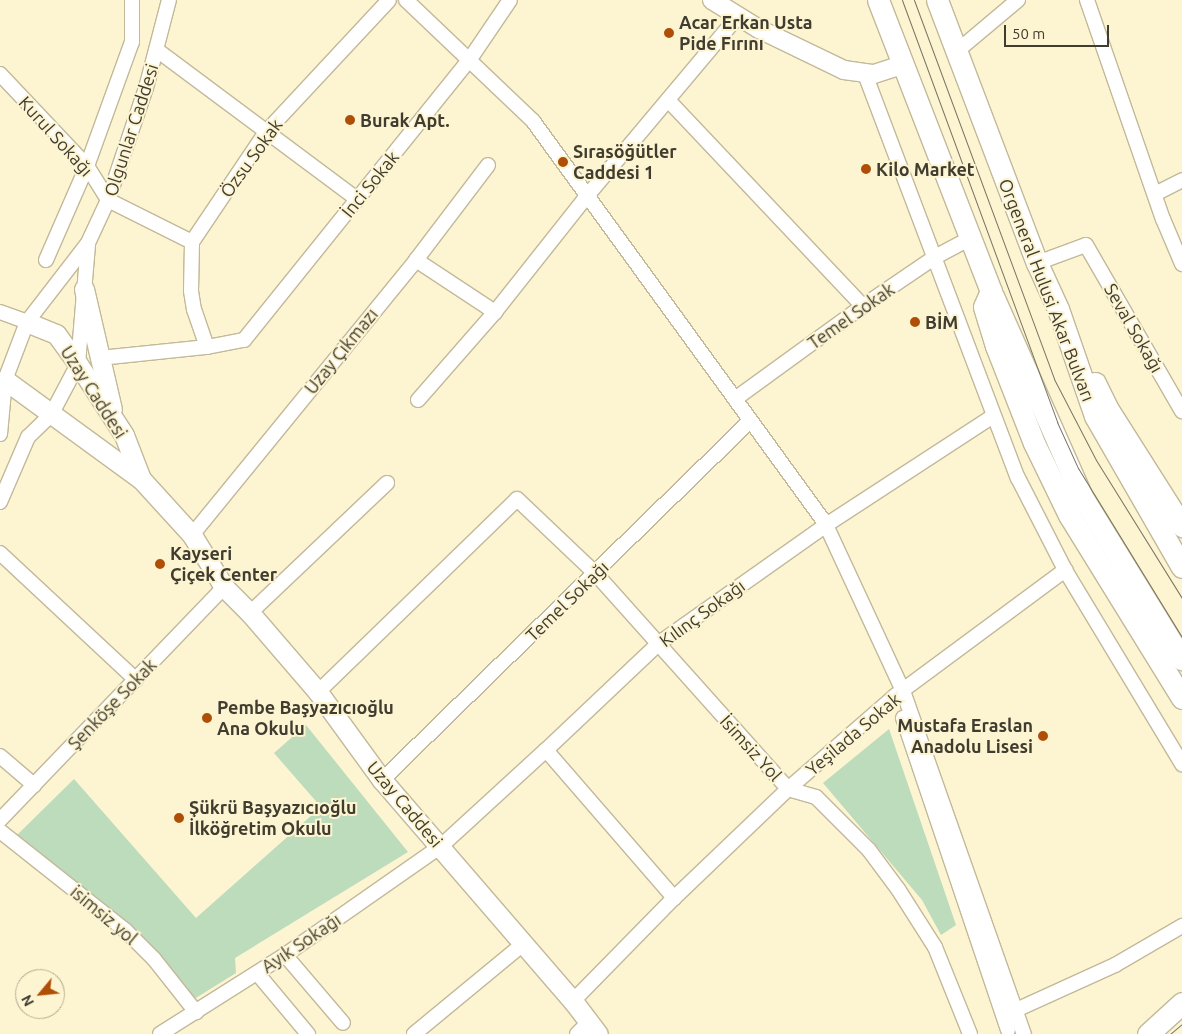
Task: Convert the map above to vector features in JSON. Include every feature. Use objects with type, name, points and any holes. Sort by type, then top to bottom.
[{"type":"main road","points":[[878,0],[991,292],[1081,495],[1182,659]]},
{"type":"main road","name":"Orgeneral Hulusi Akar Bulvarı","points":[[937,0],[1037,263],[1058,309],[1095,416],[1182,567]]},
{"type":"main road","points":[[84,289],[115,422]]},
{"type":"main road","points":[[991,292],[984,307],[996,346],[1047,472],[1069,515],[1182,698]]},
{"type":"main road","points":[[1058,309],[1107,408],[1182,526]]},
{"type":"main road","name":"Uzay Caddesi","points":[[27,322],[56,334],[78,364],[124,435],[141,479]]},
{"type":"main road","name":"Uzay Caddesi","points":[[2,377],[51,415],[141,479],[192,535],[224,587],[250,613],[318,692],[382,780],[522,945],[573,1001],[588,1030]]},
{"type":"main road","points":[[1148,1034],[1182,1003]]},
{"type":"street","points":[[46,260],[87,166],[132,42],[132,0]]},
{"type":"street","name":"Özsu Sokak","points":[[192,242],[266,132],[389,0]]},
{"type":"street","points":[[406,0],[533,121],[826,525],[899,693],[1024,1034]]},
{"type":"street","name":"İnci Sokak","points":[[207,347],[244,340],[470,59],[510,0]]},
{"type":"street","points":[[712,0],[759,29],[844,70],[865,74],[883,72],[904,64]]},
{"type":"street","points":[[956,52],[1018,0]]},
{"type":"street","points":[[1087,0],[1155,194],[1182,264]]},
{"type":"street","name":"Olgunlar Caddesi","points":[[0,434],[2,377],[27,322],[88,244],[108,200],[157,50],[167,4]]},
{"type":"street","points":[[418,400],[495,312],[587,196],[738,16]]},
{"type":"street","points":[[157,50],[357,199]]},
{"type":"street","name":"Kurul Sokağı","points":[[0,74],[87,166],[108,200]]},
{"type":"street","points":[[865,74],[993,416],[1029,500],[1065,570],[1182,764]]},
{"type":"street","points":[[668,100],[863,306]]},
{"type":"street","name":"Uzay Çıkmazı","points":[[192,535],[416,260],[488,165]]},
{"type":"street","points":[[1155,194],[1182,180]]},
{"type":"street","points":[[100,358],[207,347],[200,329],[191,291],[192,242],[108,200]]},
{"type":"street","name":"Temel Sokak","points":[[734,399],[863,306],[935,257],[970,238]]},
{"type":"street","name":"Olgunlar Caddesi","points":[[0,502],[28,437],[51,415],[78,364],[88,244]]},
{"type":"street","name":"Seval Sokağı","points":[[1037,263],[1086,245],[1182,411]]},
{"type":"street","points":[[416,260],[495,312]]},
{"type":"street","points":[[0,312],[27,322]]},
{"type":"street","name":"Kılınç Sokağı","points":[[440,847],[658,644],[826,525],[993,416]]},
{"type":"street","name":"Temel Sokağı","points":[[382,780],[596,574],[750,421]]},
{"type":"street","points":[[250,613],[387,483]]},
{"type":"street","name":"İsimsiz Yol","points":[[318,692],[517,500],[596,574],[788,789],[816,797],[853,831],[885,870],[935,947],[970,1034]]},
{"type":"street","points":[[0,553],[136,680]]},
{"type":"street","name":"Yeşilada Sokak","points":[[573,1001],[674,898],[788,789],[899,693],[1065,570]]},
{"type":"street","name":"Şenköşe Sokak","points":[[0,820],[224,587]]},
{"type":"street","points":[[899,693],[1009,1033]]},
{"type":"street","points":[[546,750],[674,898]]},
{"type":"street","points":[[0,756],[34,785]]},
{"type":"street","name":"isimsiz yol","points":[[0,832],[125,930],[154,959],[196,1012]]},
{"type":"street","name":"Ayık Sokağı","points":[[160,1034],[286,955],[440,847]]},
{"type":"street","points":[[1016,1010],[1099,973],[1182,926]]},
{"type":"street","points":[[414,1034],[522,945]]},
{"type":"street","points":[[286,955],[343,1023]]},
{"type":"street","points":[[257,973],[308,1034]]},
{"type":"green space","points":[[306,725],[408,852],[235,958],[236,973],[191,1001],[15,837],[74,779],[196,918],[321,807],[274,753]]},
{"type":"green space","points":[[889,729],[956,925],[941,935],[922,900],[823,783]]},
{"type":"tram line","points":[[902,0],[1057,422],[1078,468],[1182,637]]},
{"type":"tram line","points":[[914,0],[1054,379],[1096,460],[1182,598]]},
{"type":"tram line","points":[[1170,1034],[1182,1024]]},
{"type":"place","name":"Acar Erkan Usta Pide Fırını","points":[[669,33]]},
{"type":"place","name":"Burak Apt.","points":[[350,120]]},
{"type":"place","name":"Sırasöğütler Caddesi 1","points":[[563,162]]},
{"type":"place","name":"Kilo Market","points":[[866,169]]},
{"type":"place","name":"BİM","points":[[915,322]]},
{"type":"place","name":"Kayseri Çiçek Center","points":[[160,564]]},
{"type":"place","name":"Pembe Başyazıcıoğlu Ana Okulu","points":[[207,718]]},
{"type":"place","name":"Mustafa Eraslan Anadolu Lisesi","points":[[1043,736]]},
{"type":"place","name":"Şükrü Başyazıcıoğlu İlköğretim Okulu","points":[[179,818]]}]
